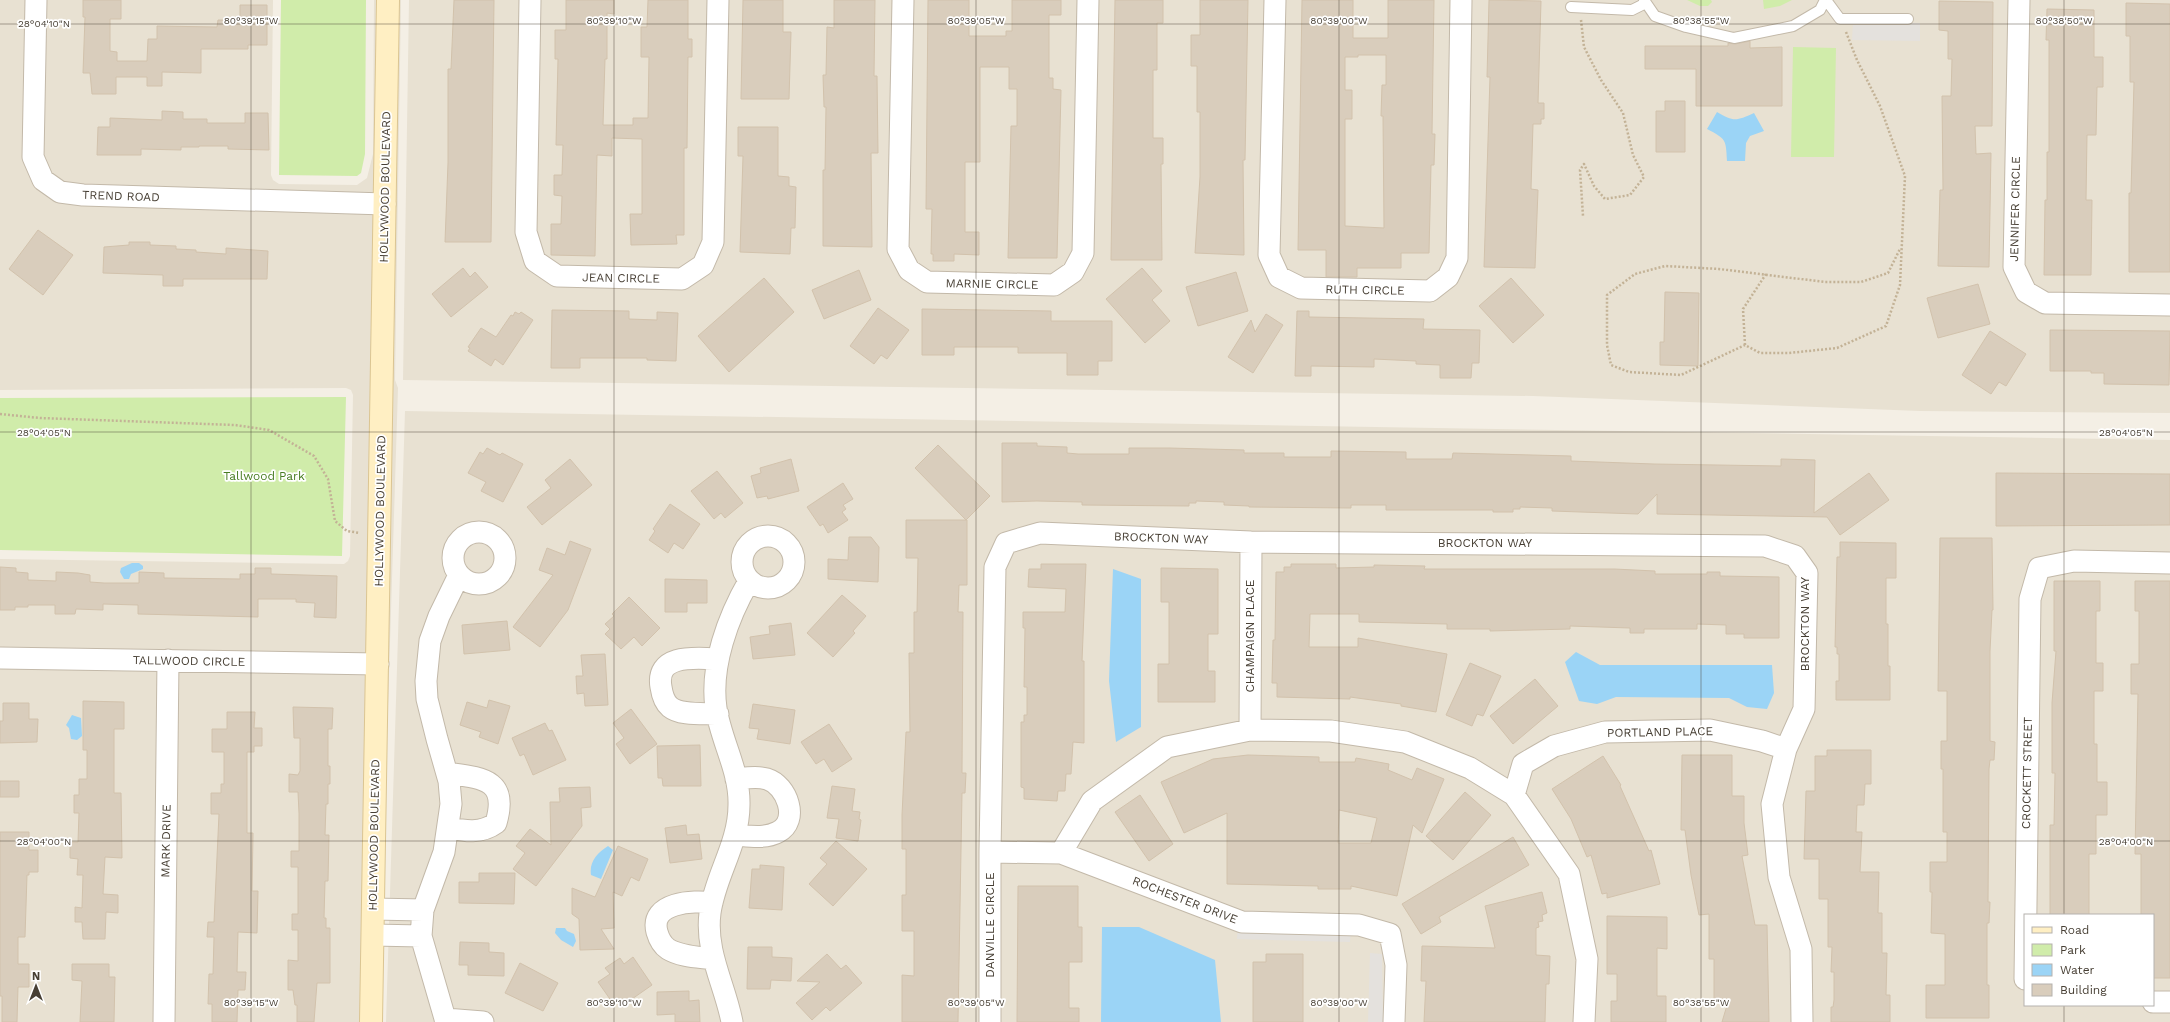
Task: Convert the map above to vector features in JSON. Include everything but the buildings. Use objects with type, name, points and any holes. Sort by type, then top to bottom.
[{"type":"street","name":"TREND ROAD","points":[[36,0],[33,156],[43,180],[60,192],[83,195],[385,204]]},
{"type":"street","name":"HOLLYWOOD BOULEVARD","points":[[371,1022],[388,0]]},
{"type":"street","name":"JEAN CIRCLE","points":[[530,0],[526,232],[535,261],[557,276],[682,279],[703,264],[713,242],[718,0]]},
{"type":"street","name":"MARNIE CIRCLE","points":[[903,0],[898,249],[909,270],[928,282],[1054,285],[1073,272],[1083,253],[1088,0]]},
{"type":"street","name":"RUTH CIRCLE","points":[[1275,0],[1269,255],[1279,278],[1302,288],[1430,291],[1448,278],[1457,258],[1462,0]]},
{"type":"street","name":"JENNIFER CIRCLE","points":[[2019,0],[2014,267],[2026,292],[2045,303],[2170,305]]},
{"type":"street","name":"BROCKTON WAY","points":[[990,852],[995,567],[1006,543],[1040,534],[1251,542],[1765,546],[1795,556],[1807,573],[1804,709],[1786,749],[1772,804],[1779,877],[1801,949],[1802,1022]]},
{"type":"street","name":"CHAMPAIGN PLACE","points":[[1250,730],[1251,542]]},
{"type":"street","name":"CROCKETT STREET","points":[[2026,914],[2030,598],[2039,568],[2074,561],[2170,563]]},
{"type":"street","points":[[459,575],[439,616],[430,641],[426,681],[427,699],[447,773],[451,804],[444,852],[423,910],[421,936],[446,1020],[483,1022]]},
{"type":"street","points":[[732,1022],[713,959],[709,930],[712,903],[735,834],[739,805],[736,779],[718,714],[715,692],[718,659],[739,598],[749,581]]},
{"type":"street","name":"TALLWOOD CIRCLE","points":[[0,658],[378,664]]},
{"type":"street","points":[[718,659],[694,658],[673,661],[666,666],[662,673],[660,683],[665,699],[670,707],[684,712],[718,714]]},
{"type":"street","name":"MARK DRIVE","points":[[164,1022],[168,660]]},
{"type":"street","points":[[1061,853],[1092,801],[1167,747],[1250,730],[1331,731],[1405,742],[1470,768],[1514,795],[1569,874],[1587,959],[1584,1022]]},
{"type":"street","name":"PORTLAND PLACE","points":[[1514,795],[1523,764],[1554,746],[1605,732],[1710,730],[1762,741],[1786,749]]},
{"type":"street","points":[[447,773],[487,780],[495,786],[498,793],[499,802],[496,823],[488,829],[465,831],[448,828]]},
{"type":"street","points":[[735,834],[759,837],[778,832],[785,827],[789,818],[789,809],[783,792],[773,782],[758,777],[736,779]]},
{"type":"street","name":"ROCHESTER DRIVE","points":[[990,852],[1061,853],[1242,922],[1359,924],[1390,934],[1396,965],[1394,1022]]},
{"type":"street","name":"DANVILLE CIRCLE","points":[[990,852],[990,1022]]},
{"type":"street","points":[[712,903],[692,901],[671,906],[662,912],[657,920],[656,929],[662,945],[669,950],[682,955],[713,959]]},
{"type":"street","points":[[373,909],[423,910]]},
{"type":"street","points":[[372,935],[421,936]]},
{"type":"street","points":[[2154,1002],[2170,1002]]},
{"type":"lane","points":[[1576,7],[1632,10],[1645,1],[1655,16],[1686,27],[1734,38],[1794,26],[1820,10],[1825,0],[1840,19],[1908,19]]},
{"type":"path","points":[[1576,7],[1584,47],[1601,80],[1623,113],[1633,155],[1644,177],[1630,194],[1605,199],[1594,186],[1584,164],[1580,170],[1583,216]]},
{"type":"path","points":[[1840,19],[1857,60],[1880,106],[1905,176],[1905,204],[1900,249],[1900,285],[1886,326],[1837,348],[1789,353],[1760,352],[1745,346],[1681,375],[1628,372],[1611,365],[1607,346],[1607,294],[1634,274],[1664,266],[1719,269],[1824,282],[1861,282],[1888,273],[1900,249]]},
{"type":"path","points":[[1745,346],[1743,309],[1766,274]]},
{"type":"path","points":[[0,414],[40,418],[235,425],[269,430],[314,456],[328,479],[335,520],[347,530],[360,533],[380,530]]},
{"type":"shaded area","points":[[0,0],[273,0],[271,175],[273,180],[279,184],[357,185],[367,178],[373,154],[374,0],[378,0],[361,1022],[0,1022],[0,559],[344,564],[348,561],[350,556],[353,395],[351,390],[346,388],[0,390]]},
{"type":"shaded area","points":[[397,0],[401,0],[395,380],[398,388],[382,897]]},
{"type":"shaded area","points":[[409,0],[2170,0],[2170,413],[1920,411],[1533,396],[403,380]]},
{"type":"shaded area","points":[[1853,21],[1920,23],[1920,41],[1852,40]]},
{"type":"shaded area","points":[[405,411],[2170,440],[2170,1022],[386,1022]]},
{"type":"shaded area","points":[[1238,925],[1351,928],[1350,942],[1237,939]]},
{"type":"shaded area","points":[[1370,953],[1382,954],[1383,1022],[1368,1022]]},
{"type":"green space","points":[[281,0],[366,0],[365,154],[361,173],[357,176],[279,175]]},
{"type":"green space","points":[[1687,0],[1711,0],[1712,2],[1708,6],[1700,6]]},
{"type":"green space","points":[[1763,0],[1792,0],[1780,6],[1764,9]]},
{"type":"green space","points":[[1793,47],[1836,48],[1834,157],[1791,157]]},
{"type":"green space","name":"Tallwood Park","points":[[346,397],[342,556],[0,550],[0,398]]},
{"type":"water","points":[[1717,112],[1731,119],[1743,118],[1754,113],[1764,131],[1750,136],[1746,143],[1745,161],[1727,161],[1724,140],[1707,129]]},
{"type":"water","points":[[132,563],[139,563],[143,566],[143,569],[131,574],[129,579],[124,579],[120,572],[121,568]]},
{"type":"water","points":[[1113,569],[1141,579],[1141,727],[1116,742],[1109,681]]},
{"type":"water","points":[[1576,652],[1600,665],[1772,665],[1774,693],[1767,709],[1747,707],[1729,698],[1616,697],[1597,704],[1579,701],[1565,662]]},
{"type":"water","points":[[72,715],[81,718],[82,736],[77,740],[71,739],[69,728],[66,725]]},
{"type":"water","points":[[608,846],[613,850],[601,879],[591,875],[591,866],[597,855]]},
{"type":"water","points":[[1102,927],[1139,927],[1215,960],[1221,1022],[1101,1022]]},
{"type":"water","points":[[556,928],[565,928],[567,931],[574,934],[576,941],[573,947],[561,940],[555,933]]}]
